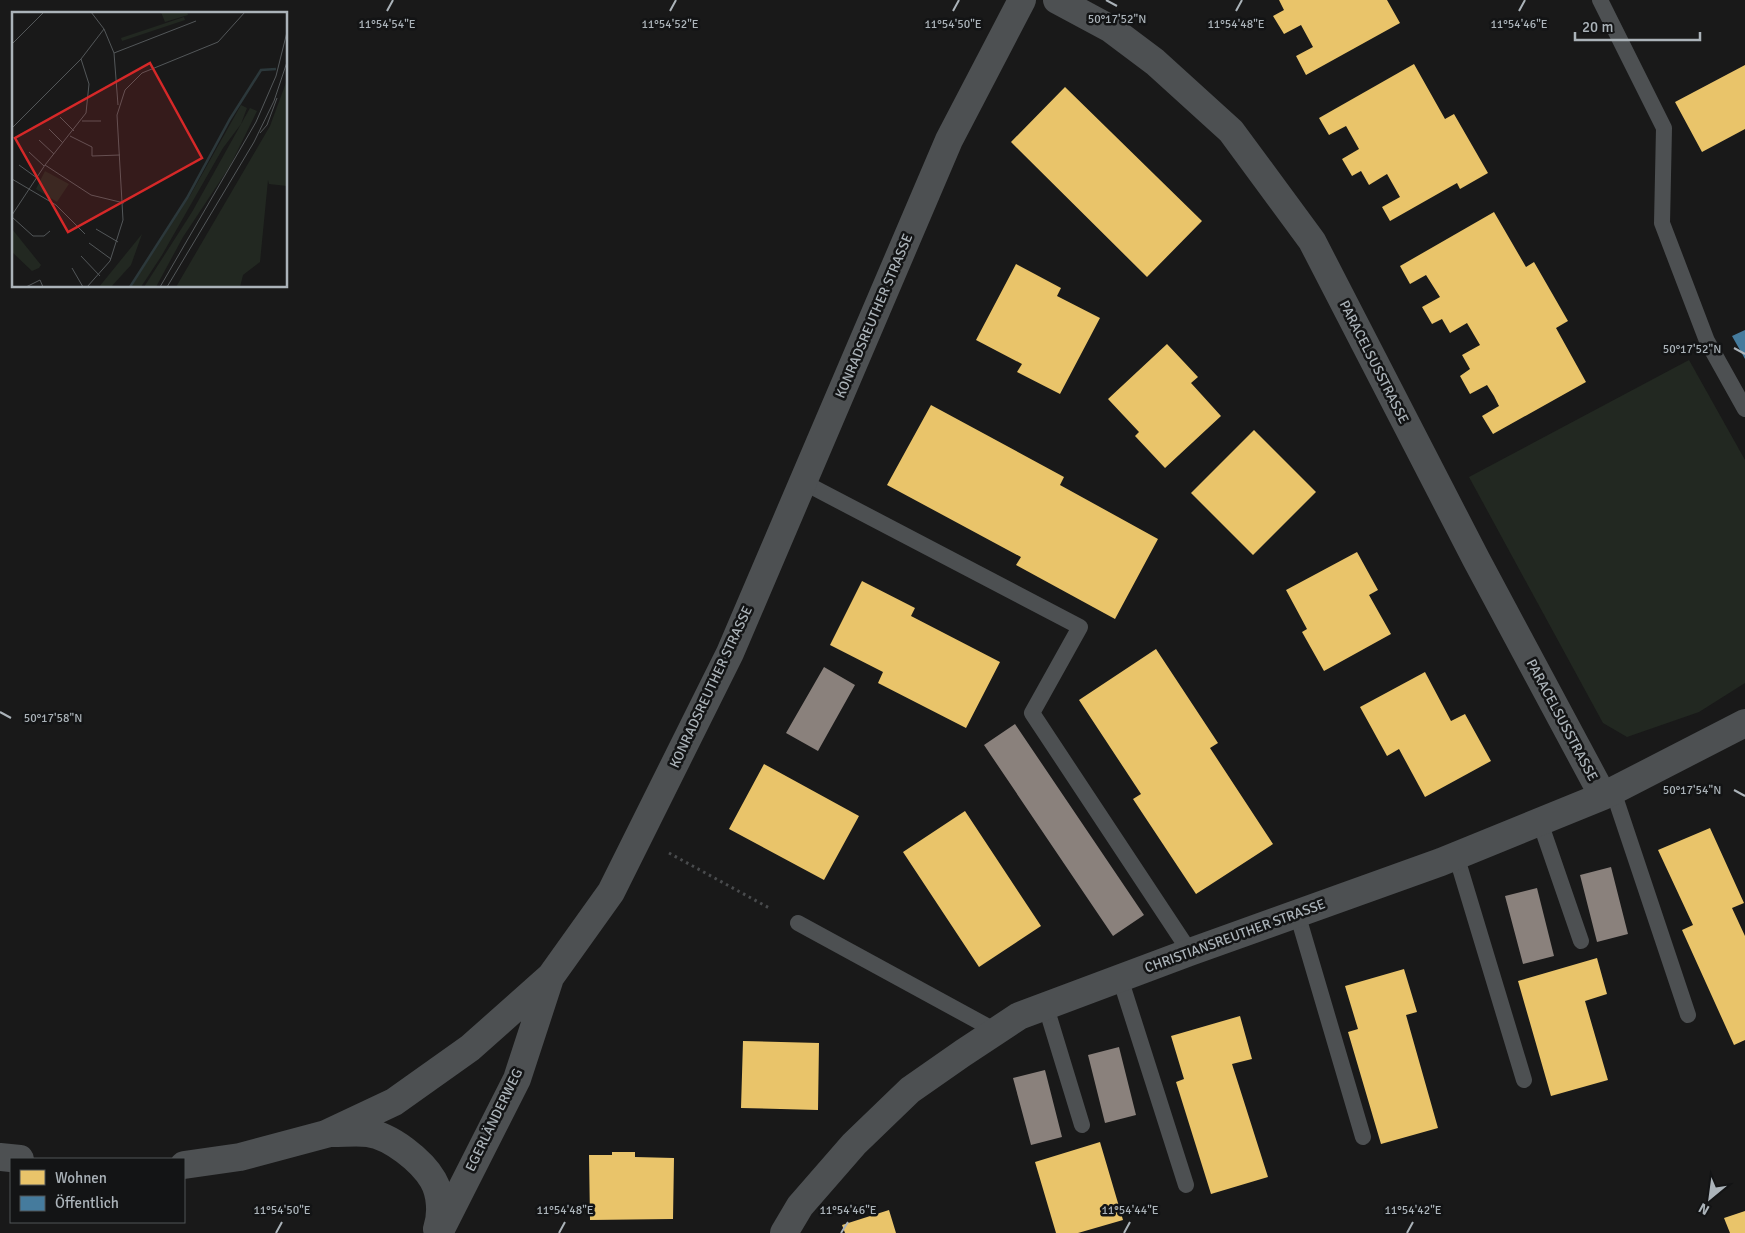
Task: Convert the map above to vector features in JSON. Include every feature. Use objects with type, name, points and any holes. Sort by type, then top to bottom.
[{"type":"street","name":"KONRADSREUTHER STRASSE","points":[[185,1165],[240,1158],[326,1134],[394,1102],[470,1048],[551,976],[611,892],[730,653],[949,140],[1022,0]]},
{"type":"street","name":"PARACELSUSSTRASSE","points":[[1057,0],[1118,34],[1155,62],[1231,131],[1312,241],[1476,559],[1608,794]]},
{"type":"street","name":"CHRISTIANSREUTHER STRASSE","points":[[784,1233],[800,1206],[854,1144],[903,1097],[963,1053],[1019,1016],[1456,856],[1608,794],[1745,723]]},
{"type":"street","name":"EGERLÄNDERWEG","points":[[438,1233],[517,1079],[551,976]]},
{"type":"street","name":"EGERLÄNDERWEG","points":[[326,1134],[370,1133],[397,1145],[418,1162],[433,1180],[440,1199],[438,1233]]},
{"type":"lane","points":[[1600,0],[1664,128],[1662,223],[1707,341],[1745,408]]},
{"type":"lane","points":[[803,482],[1080,627],[1032,713],[1190,952]]},
{"type":"lane","points":[[1608,794],[1688,1015]]},
{"type":"lane","points":[[1540,822],[1581,942]]},
{"type":"lane","points":[[1456,856],[1524,1080]]},
{"type":"lane","points":[[1296,913],[1363,1137]]},
{"type":"lane","points":[[798,923],[996,1031]]},
{"type":"lane","points":[[1120,978],[1186,1185]]},
{"type":"lane","points":[[1046,1007],[1082,1125]]},
{"type":"path","points":[[639,836],[798,923]]},
{"type":"shaded area","points":[[1689,360],[1745,460],[1745,683],[1699,712],[1627,737],[1603,723],[1469,477]]},
{"type":"building: Wohnen","points":[[1279,0],[1387,0],[1400,23],[1306,75],[1296,56],[1313,47],[1301,25],[1284,34],[1273,16],[1284,10]]},
{"type":"building: Wohnen","points":[[1414,64],[1445,119],[1454,114],[1488,173],[1460,189],[1457,183],[1390,221],[1382,207],[1400,197],[1387,174],[1369,185],[1361,171],[1352,176],[1342,159],[1359,149],[1346,126],[1329,135],[1319,118]]},
{"type":"building: Wohnen","points":[[1745,65],[1745,129],[1702,152],[1675,102]]},
{"type":"building: Wohnen","points":[[1065,87],[1202,221],[1147,277],[1011,142]]},
{"type":"building: Wohnen","points":[[1494,212],[1526,267],[1534,262],[1568,321],[1556,328],[1586,382],[1493,434],[1482,416],[1499,406],[1494,396],[1487,385],[1470,394],[1460,376],[1470,369],[1462,355],[1480,345],[1467,323],[1450,333],[1442,319],[1432,324],[1422,307],[1440,297],[1426,275],[1410,284],[1400,266]]},
{"type":"building: Wohnen","points":[[1016,264],[1061,288],[1057,296],[1100,318],[1060,394],[1017,372],[1022,364],[976,340]]},
{"type":"building: Wohnen","points":[[1167,344],[1198,377],[1191,383],[1221,416],[1165,468],[1135,436],[1139,432],[1108,399]]},
{"type":"building: Wohnen","points":[[931,405],[1064,477],[1060,485],[1158,539],[1115,619],[1016,565],[1021,557],[887,485]]},
{"type":"building: Wohnen","points":[[1254,430],[1316,492],[1253,555],[1191,493]]},
{"type":"building: Wohnen","points":[[1357,552],[1378,590],[1369,595],[1391,634],[1324,671],[1302,632],[1307,629],[1286,590]]},
{"type":"building: Wohnen","points":[[862,581],[915,608],[911,616],[1000,662],[966,728],[878,683],[883,672],[830,645]]},
{"type":"building: Wohnen","points":[[1156,649],[1218,743],[1210,748],[1273,844],[1196,894],[1133,799],[1141,794],[1079,700]]},
{"type":"building: Wohnen","points":[[1425,672],[1451,721],[1465,714],[1491,761],[1425,797],[1399,749],[1387,756],[1360,707]]},
{"type":"building: Wohnen","points":[[764,764],[859,816],[824,880],[729,829]]},
{"type":"building: Wohnen","points":[[965,811],[1041,926],[979,967],[903,852]]},
{"type":"building: Wohnen","points":[[1710,828],[1744,903],[1732,908],[1745,936],[1745,1040],[1734,1045],[1682,930],[1693,925],[1658,850]]},
{"type":"building: Wohnen","points":[[1597,958],[1607,994],[1585,1001],[1608,1080],[1551,1096],[1518,981]]},
{"type":"building: Wohnen","points":[[1404,969],[1417,1012],[1406,1015],[1438,1128],[1381,1144],[1348,1032],[1358,1029],[1345,986]]},
{"type":"building: Wohnen","points":[[1240,1016],[1252,1059],[1232,1064],[1268,1177],[1211,1194],[1176,1082],[1184,1079],[1171,1036]]},
{"type":"building: Wohnen","points":[[743,1041],[819,1043],[818,1110],[741,1108]]},
{"type":"building: Wohnen","points":[[1100,1142],[1123,1220],[1078,1233],[1056,1233],[1035,1162]]},
{"type":"building: Wohnen","points":[[612,1152],[635,1152],[635,1157],[674,1158],[673,1219],[590,1220],[589,1155],[612,1155]]},
{"type":"building: Wohnen","points":[[889,1210],[896,1233],[845,1233],[842,1225]]},
{"type":"building: Wohnen","points":[[1745,1211],[1745,1233],[1730,1233],[1724,1218]]},
{"type":"building: Öffentlich","points":[[1745,330],[1745,359],[1732,336]]},
{"type":"building: Industrie","points":[[824,667],[855,685],[818,751],[786,733]]},
{"type":"building: Industrie","points":[[1015,724],[1144,915],[1113,936],[984,745]]},
{"type":"building: Industrie","points":[[1611,867],[1628,934],[1597,942],[1580,875]]},
{"type":"building: Industrie","points":[[1537,888],[1554,956],[1523,964],[1505,896]]},
{"type":"building: Industrie","points":[[1119,1047],[1136,1115],[1105,1123],[1088,1055]]},
{"type":"building: Industrie","points":[[1045,1070],[1062,1137],[1031,1145],[1013,1078]]}]
